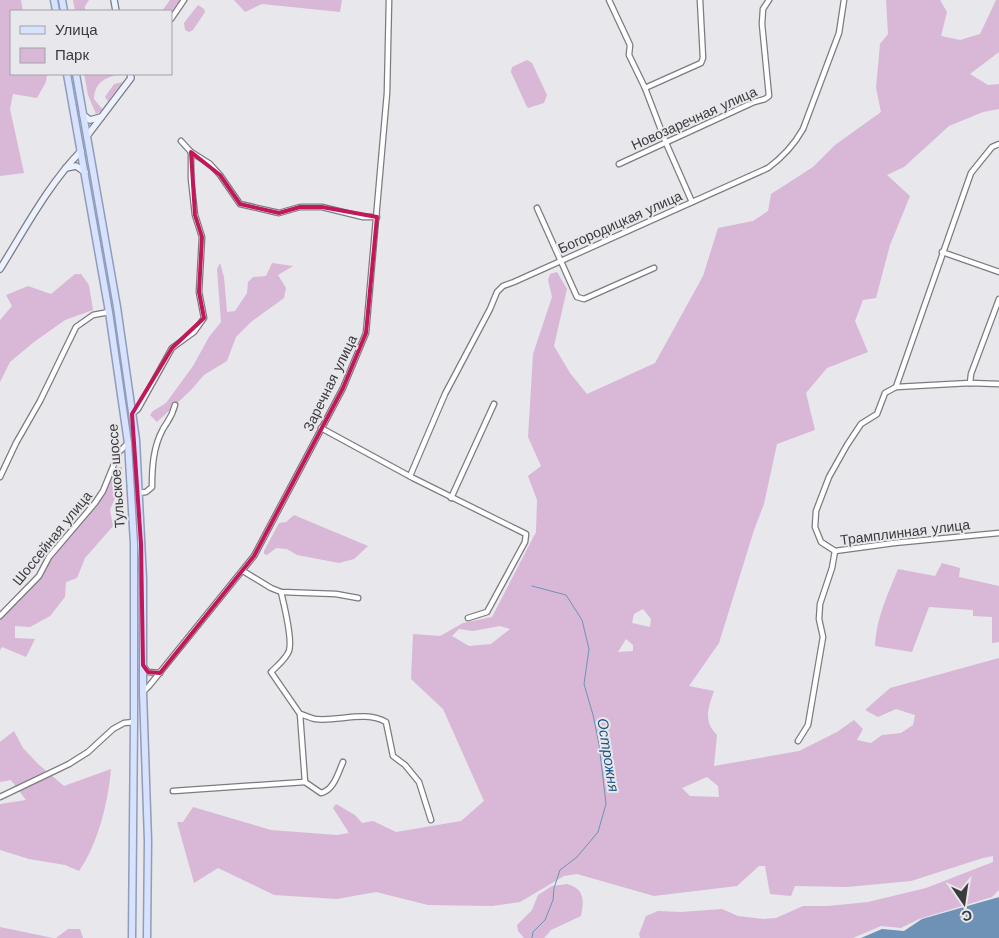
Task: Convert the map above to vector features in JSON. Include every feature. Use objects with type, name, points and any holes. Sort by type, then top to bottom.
[{"type":"main road","name":"Тульское шоссе","points":[[67,75],[109,312],[128,443],[134,544],[132,938]]},
{"type":"main road","name":"Тульское шоссе","points":[[76,75],[117,307],[136,440],[143,579],[143,692],[148,841],[147,938]]},
{"type":"street","points":[[172,18],[184,0]]},
{"type":"street","name":"Заречная улица","points":[[143,692],[243,572],[254,556],[343,388],[366,333],[387,93],[389,0]]},
{"type":"street","points":[[609,0],[630,45],[629,55],[645,88],[666,143],[692,202]]},
{"type":"street","points":[[645,88],[701,63],[703,58],[700,0]]},
{"type":"street","name":"Новозаречная улица","points":[[619,164],[769,96],[762,24],[763,9],[769,0]]},
{"type":"street","name":"Богородицкая улица","points":[[410,476],[445,394],[497,292],[503,286],[768,168],[780,159],[803,129],[839,34],[844,0]]},
{"type":"street","points":[[87,136],[132,75]]},
{"type":"street","points":[[83,115],[90,120],[101,117]]},
{"type":"street","points":[[182,141],[191,152],[210,164],[240,204],[279,213],[300,207],[322,207],[364,217],[377,217]]},
{"type":"street","name":"Трамплинная улица","points":[[999,144],[992,147],[971,172],[896,387],[885,393],[877,414],[862,424],[847,445],[829,477],[816,511],[816,527],[821,542],[835,552],[894,543],[999,533]]},
{"type":"street","points":[[0,269],[66,168],[81,151]]},
{"type":"street","points":[[132,414],[138,409],[172,348],[194,332],[204,318],[199,292],[202,237],[195,215],[191,179],[191,152]]},
{"type":"street","points":[[66,168],[76,166],[85,172]]},
{"type":"street","points":[[537,208],[577,297],[584,299],[654,268]]},
{"type":"street","points":[[942,252],[999,272]]},
{"type":"street","points":[[970,383],[970,374],[999,299]]},
{"type":"street","points":[[0,477],[76,327],[93,315],[109,312]]},
{"type":"street","points":[[896,387],[970,383],[999,384]]},
{"type":"street","points":[[451,498],[494,404]]},
{"type":"street","points":[[138,493],[146,492],[152,487],[152,460],[162,430],[172,418],[175,405]]},
{"type":"street","points":[[321,428],[451,498],[526,534],[525,542],[487,612],[468,618]]},
{"type":"street","name":"Шоссейная улица","points":[[0,616],[39,576],[49,557],[104,491],[119,452],[128,443]]},
{"type":"street","points":[[798,741],[808,725],[823,637],[819,619],[820,604],[832,568],[835,552]]},
{"type":"street","points":[[243,572],[282,592],[336,594],[358,598]]},
{"type":"street","points":[[282,592],[288,629],[289,650],[282,661],[271,672],[300,714],[305,782]]},
{"type":"street","points":[[143,665],[148,672],[160,672]]},
{"type":"street","points":[[300,714],[315,719],[368,717],[379,718],[386,722],[393,756],[405,765],[419,782],[431,820]]},
{"type":"street","points":[[0,797],[69,764],[88,752],[113,729],[124,722],[134,722]]},
{"type":"street","points":[[173,791],[305,782],[321,792],[328,792],[343,762]]},
{"type":"highlighted area","points":[[191,152],[220,175],[240,204],[279,213],[300,207],[322,207],[377,217],[366,333],[343,388],[254,556],[160,673],[148,672],[143,665],[141,544],[132,414],[172,348],[204,318],[199,292],[202,237],[195,215]]},
{"type":"green space","points":[[0,0],[21,0],[23,10],[10,10],[10,75],[47,75],[46,82],[37,98],[13,94],[10,109],[24,173],[0,176]]},
{"type":"green space","points":[[73,0],[89,0],[85,10],[75,10]]},
{"type":"green space","points":[[170,0],[180,0],[172,11],[163,10]]},
{"type":"green space","points":[[234,0],[342,0],[340,12],[262,4],[245,12]]},
{"type":"green space","points":[[886,0],[940,0],[947,12],[941,36],[960,40],[980,34],[996,0],[999,0],[999,52],[970,74],[988,85],[999,84],[999,109],[983,112],[949,126],[904,167],[887,175],[910,196],[890,245],[876,298],[863,300],[855,321],[868,352],[827,368],[806,393],[815,430],[777,444],[764,504],[754,530],[719,643],[689,686],[714,691],[708,719],[717,735],[714,766],[799,751],[837,732],[854,720],[863,729],[857,740],[871,743],[882,735],[901,733],[913,725],[915,715],[896,709],[878,717],[865,710],[890,688],[999,658],[999,890],[992,897],[919,919],[901,928],[881,926],[853,938],[640,938],[639,934],[646,916],[658,911],[681,912],[722,909],[738,916],[763,919],[776,918],[803,906],[828,906],[868,902],[926,888],[993,862],[993,856],[911,881],[847,887],[795,886],[791,896],[770,894],[765,866],[759,866],[737,886],[654,896],[577,874],[564,876],[520,902],[492,906],[428,905],[376,892],[337,899],[274,895],[218,868],[194,883],[177,822],[183,822],[193,807],[271,830],[337,835],[349,833],[333,808],[336,804],[355,815],[362,823],[373,821],[396,832],[461,821],[484,801],[443,709],[411,679],[413,634],[440,636],[463,623],[492,617],[536,532],[537,500],[528,476],[541,466],[528,437],[533,354],[552,297],[548,280],[550,274],[557,272],[567,289],[554,346],[570,373],[587,394],[655,363],[703,276],[718,228],[753,221],[768,211],[771,194],[813,167],[835,145],[881,112],[876,88],[880,44],[888,34]],"holes":[[[643,609],[651,619],[650,627],[632,623],[634,614]],[[500,626],[510,629],[491,644],[469,646],[452,636],[459,629],[473,631]],[[626,639],[633,645],[633,651],[618,652]],[[707,777],[718,786],[719,797],[690,796],[682,788]]]},
{"type":"green space","points":[[198,5],[205,12],[193,30],[189,32],[185,30],[184,23]]},
{"type":"green space","points":[[527,60],[532,63],[547,95],[544,103],[528,108],[511,72],[512,67]]},
{"type":"green space","points":[[84,75],[116,75],[105,79],[96,88],[94,99],[103,110],[96,114],[88,95]]},
{"type":"green space","points":[[123,82],[108,101],[105,97],[114,84]]},
{"type":"green space","points":[[220,263],[224,277],[227,312],[235,311],[247,293],[248,282],[253,277],[266,276],[272,263],[293,266],[278,275],[286,288],[284,298],[251,322],[236,337],[227,361],[204,375],[157,422],[150,415],[166,403],[193,366],[209,337],[221,322],[217,269]]},
{"type":"green space","points":[[75,274],[81,274],[89,285],[93,310],[65,320],[34,342],[10,362],[0,382],[0,320],[12,306],[6,295],[28,286],[51,294]]},
{"type":"green space","points":[[122,467],[122,481],[110,510],[113,526],[85,558],[77,578],[66,582],[65,597],[50,616],[30,627],[15,626],[15,638],[35,639],[26,657],[2,647],[0,650],[0,619],[40,578],[52,558],[98,504],[115,468]]},
{"type":"green space","points":[[294,515],[368,546],[354,559],[339,563],[297,555],[287,549],[276,548],[267,555],[264,554],[279,523],[286,522]]},
{"type":"green space","points":[[942,563],[960,568],[959,577],[999,586],[999,642],[992,643],[992,617],[973,616],[973,610],[929,607],[912,652],[875,646],[880,616],[898,569],[935,576]]},
{"type":"green space","points":[[14,731],[23,748],[38,764],[64,786],[111,769],[97,836],[79,871],[65,865],[29,859],[0,850],[0,804],[26,800],[11,780],[0,782],[0,742]]},
{"type":"green space","points":[[567,884],[577,889],[582,896],[581,916],[551,930],[544,938],[524,938],[518,931],[517,925],[532,910],[538,895],[552,886]]},
{"type":"green space","points":[[0,927],[53,938],[0,938]]},
{"type":"green space","points":[[68,929],[80,929],[83,938],[56,938]]},
{"type":"water","points":[[999,897],[999,938],[861,938],[882,929],[904,931],[922,919]]},
{"type":"waterway","name":"Острожня","points":[[532,586],[566,595],[582,620],[589,649],[584,684],[599,744],[606,804],[598,832],[577,857],[560,870],[554,888],[553,900],[545,920],[533,932],[532,938]]}]
